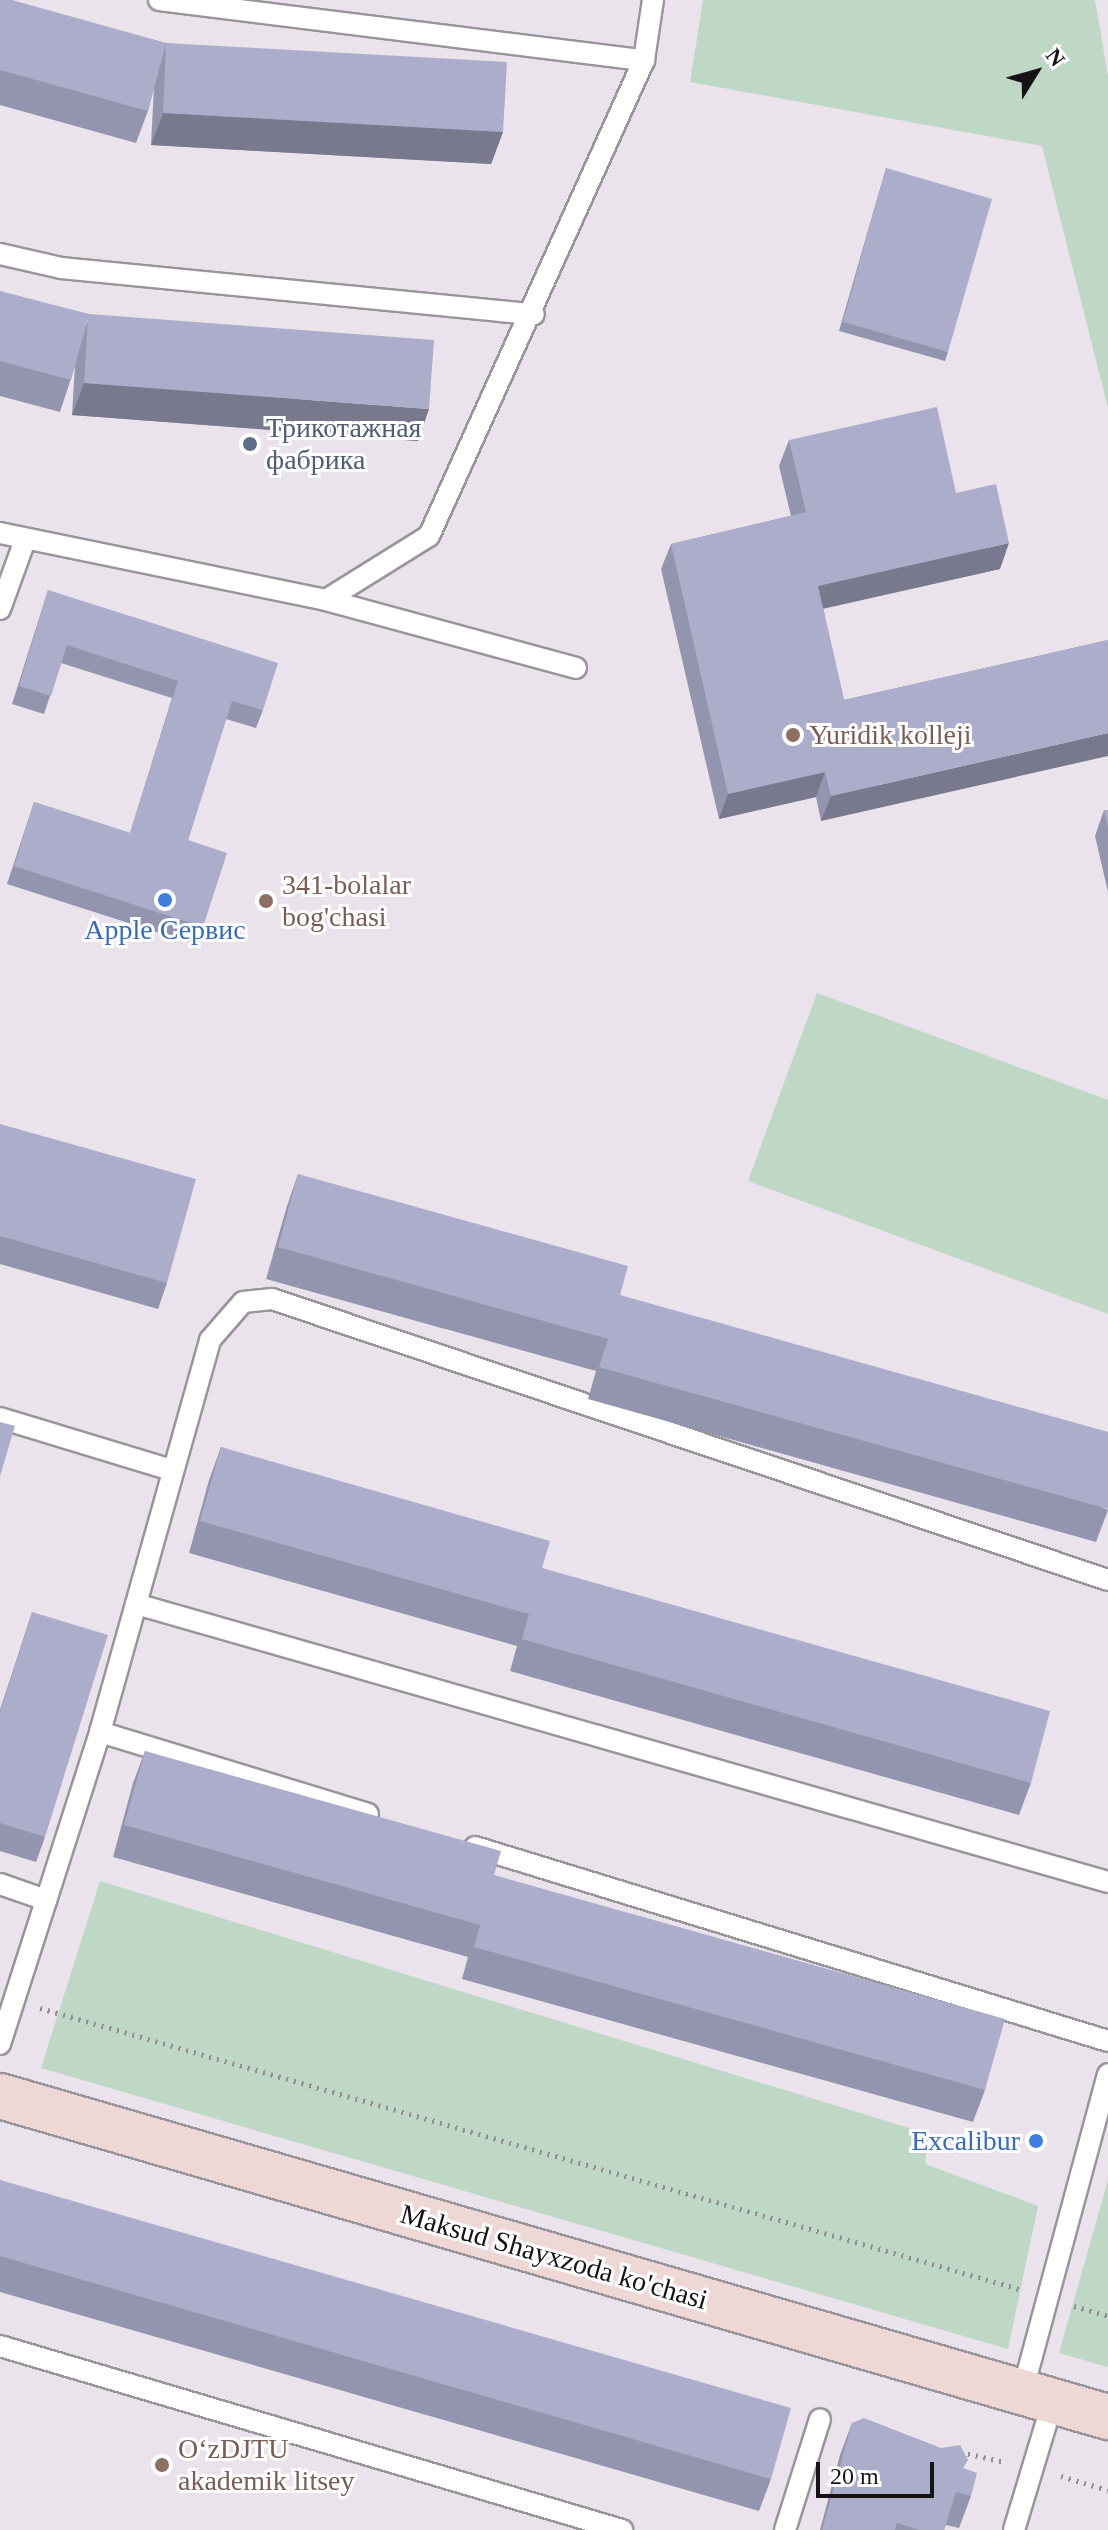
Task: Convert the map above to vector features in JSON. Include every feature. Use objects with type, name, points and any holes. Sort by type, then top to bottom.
[{"type":"street","name":"Maksud Shayxzoda ko'chasi","points":[[0,2096],[1108,2417]]},
{"type":"lane","points":[[159,0],[644,60]]},
{"type":"lane","points":[[326,600],[429,536],[534,314],[644,60],[653,0]]},
{"type":"lane","points":[[0,254],[61,268],[534,314]]},
{"type":"lane","points":[[0,533],[326,600],[576,668]]},
{"type":"lane","points":[[0,609],[25,540]]},
{"type":"lane","points":[[0,2044],[100,1732],[171,1470],[210,1340],[243,1302],[272,1299],[1108,1580]]},
{"type":"lane","points":[[0,1418],[171,1470]]},
{"type":"lane","points":[[136,1604],[1108,1882]]},
{"type":"lane","points":[[100,1732],[390,1821]]},
{"type":"lane","points":[[451,1840],[1108,2041]]},
{"type":"lane","points":[[0,1884],[46,1900]]},
{"type":"lane","points":[[1014,2530],[1032,2468],[1049,2298],[1108,2074]]},
{"type":"lane","points":[[0,2346],[622,2530]]},
{"type":"lane","points":[[785,2530],[820,2419]]},
{"type":"path","points":[[13,2001],[1108,2316]]},
{"type":"path","points":[[956,2451],[1032,2468],[1108,2490]]},
{"type":"green space","points":[[703,0],[1095,0],[1108,76],[1108,408],[1042,146],[690,82]]},
{"type":"green space","points":[[817,993],[1108,1100],[1108,1314],[748,1181]]},
{"type":"green space","points":[[100,1881],[929,2134],[925,2164],[1038,2206],[1008,2349],[41,2068]]},
{"type":"green space","points":[[1108,2180],[1108,2367],[1059,2353]]},
{"type":"building","points":[[0,0],[12,0],[166,43],[148,111],[0,70]]},
{"type":"building","points":[[166,43],[507,62],[503,132],[163,113]]},
{"type":"building","points":[[886,168],[992,199],[948,352],[843,322]]},
{"type":"building","points":[[0,291],[89,314],[434,340],[429,409],[84,383],[88,319],[71,380],[0,361]]},
{"type":"building","points":[[937,407],[956,493],[996,484],[1009,543],[818,586],[844,700],[1108,640],[1108,733],[831,796],[825,772],[728,794],[671,544],[806,512],[789,440]]},
{"type":"building","points":[[48,590],[278,663],[263,710],[232,701],[188,840],[227,853],[203,927],[14,866],[34,802],[130,833],[178,681],[67,645],[51,696],[19,686]]},
{"type":"building","points":[[0,1124],[196,1179],[167,1283],[0,1236]]},
{"type":"building","points":[[298,1174],[628,1266],[620,1295],[1108,1432],[1108,1509],[599,1367],[608,1339],[278,1247]]},
{"type":"building","points":[[0,1422],[15,1426],[0,1476]]},
{"type":"building","points":[[221,1447],[550,1541],[542,1568],[1050,1711],[1031,1783],[522,1639],[529,1614],[200,1521]]},
{"type":"building","points":[[32,1612],[108,1635],[45,1837],[0,1823],[0,1713]]},
{"type":"building","points":[[145,1751],[501,1851],[494,1875],[1005,2019],[985,2090],[474,1947],[480,1925],[124,1825]]},
{"type":"building","points":[[0,2180],[791,2408],[771,2479],[0,2256]]},
{"type":"building","points":[[864,2418],[941,2448],[960,2445],[968,2460],[963,2468],[977,2473],[971,2496],[956,2492],[944,2530],[920,2530],[897,2523],[895,2530],[822,2530],[852,2423]]},
{"type":"place","name":"Трикотажная фабрика","points":[[250,444]]},
{"type":"place","name":"Yuridik kolleji","points":[[793,735]]},
{"type":"place","name":"Apple Сервис","points":[[165,900]]},
{"type":"place","name":"341-bolalar bog'chasi","points":[[266,901]]},
{"type":"place","name":"Excalibur","points":[[1036,2141]]},
{"type":"place","name":"OʻzDJTU akademik litsey","points":[[162,2465]]}]
